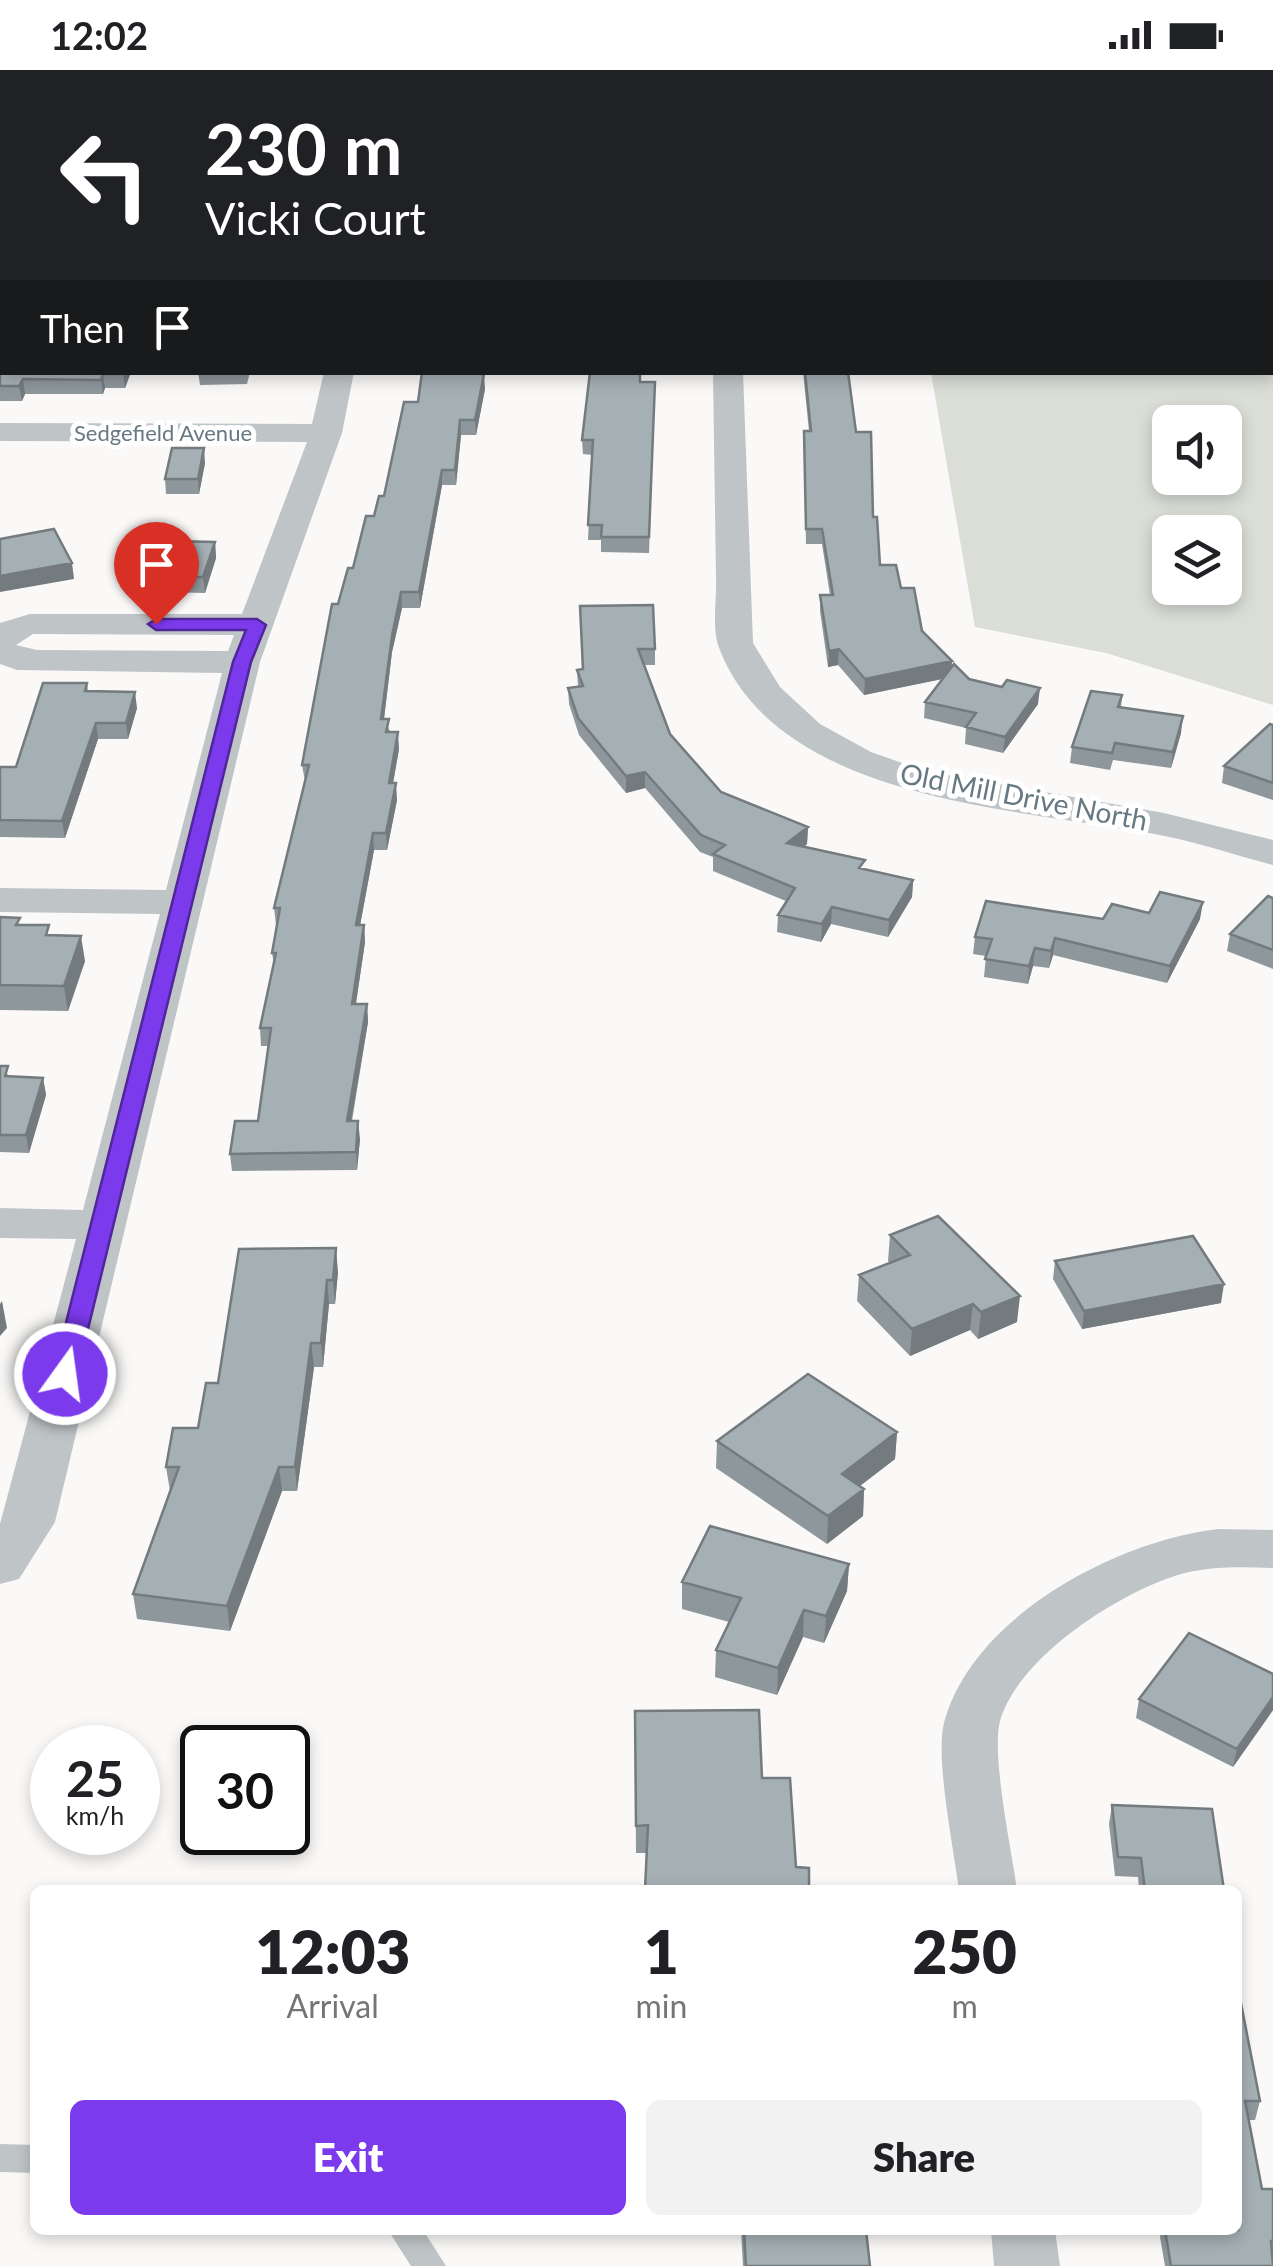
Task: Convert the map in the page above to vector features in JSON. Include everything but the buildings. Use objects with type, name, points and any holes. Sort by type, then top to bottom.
[{"type":"street","points":[[0,1566],[29,1522],[249,644],[326,432],[338,375]]},
{"type":"street","name":"Old Mill Drive North","points":[[728,375],[735,643],[751,677],[784,713],[834,747],[897,773],[996,796],[1148,820],[1273,853]]},
{"type":"street","name":"Sedgefield Avenue","points":[[0,432],[326,432]]},
{"type":"street","points":[[0,641],[14,629],[30,624],[249,644]]},
{"type":"street","points":[[0,651],[17,660],[37,661],[249,644]]},
{"type":"street","points":[[0,900],[182,902]]},
{"type":"street","points":[[0,1224],[101,1225]]},
{"type":"street","points":[[987,1885],[971,1724],[1013,1654],[1105,1581],[1212,1548],[1273,1549]]},
{"type":"street","points":[[1024,2235],[1027,2266]]},
{"type":"lane","points":[[0,2158],[30,2158]]},
{"type":"lane","points":[[408,2235],[430,2266]]},
{"type":"shaded area","points":[[931,375],[1273,375],[1273,705],[1106,653],[975,627]]},
{"type":"route","points":[[65,1374],[242,662],[257,625],[156,624]]}]
